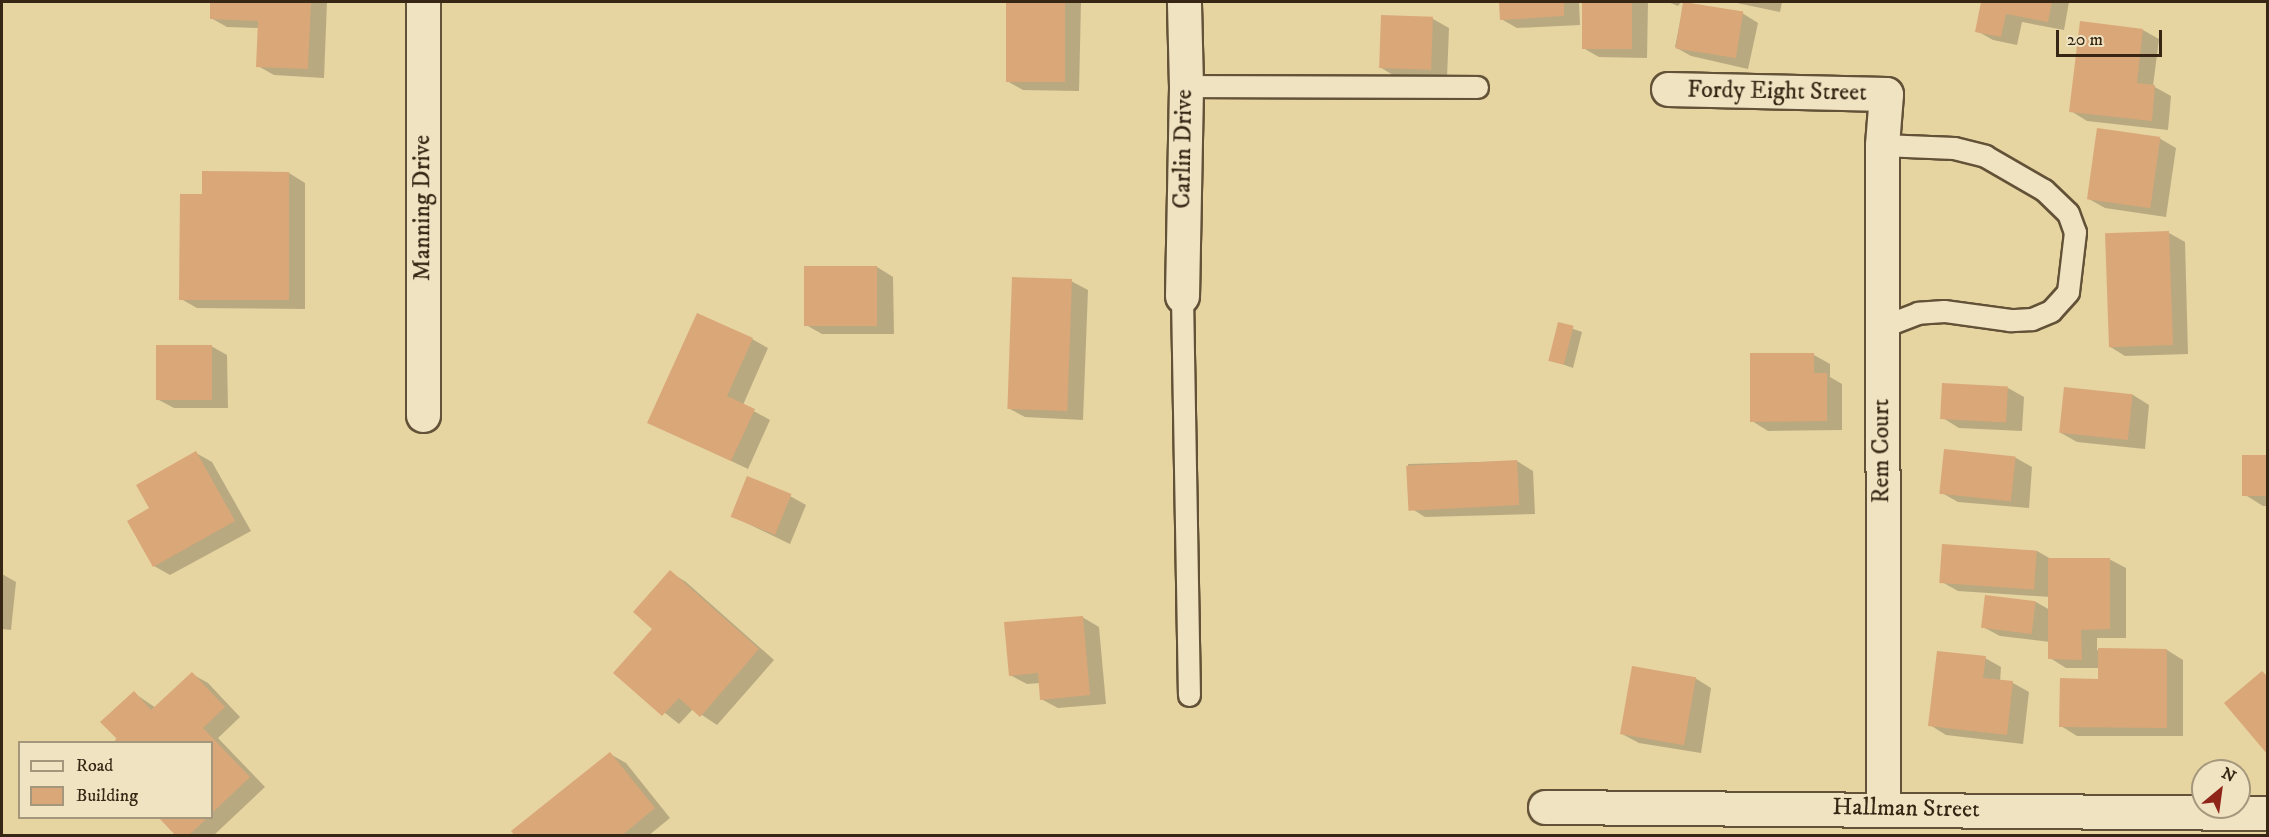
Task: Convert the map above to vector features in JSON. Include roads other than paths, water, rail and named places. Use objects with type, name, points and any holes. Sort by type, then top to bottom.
[{"type":"street","name":"Manning Drive","points":[[423,2],[423,415]]},
{"type":"street","name":"Carlin Drive","points":[[1182,296],[1186,86],[1184,2]]},
{"type":"street","name":"Fordy Eight Street","points":[[1668,89],[1886,94]]},
{"type":"street","name":"Rem Court","points":[[1882,809],[1882,145],[1886,94]]},
{"type":"street","name":"Hallman Street","points":[[1545,807],[2268,813]]},
{"type":"lane","points":[[1186,86],[1478,87]]},
{"type":"lane","points":[[1882,145],[1954,148],[1985,156],[2016,171],[2044,190],[2068,213],[2075,232],[2068,292],[2051,311],[2032,319],[2010,320],[1944,312],[1918,313],[1882,327]]},
{"type":"lane","points":[[1182,296],[1189,695]]}]
